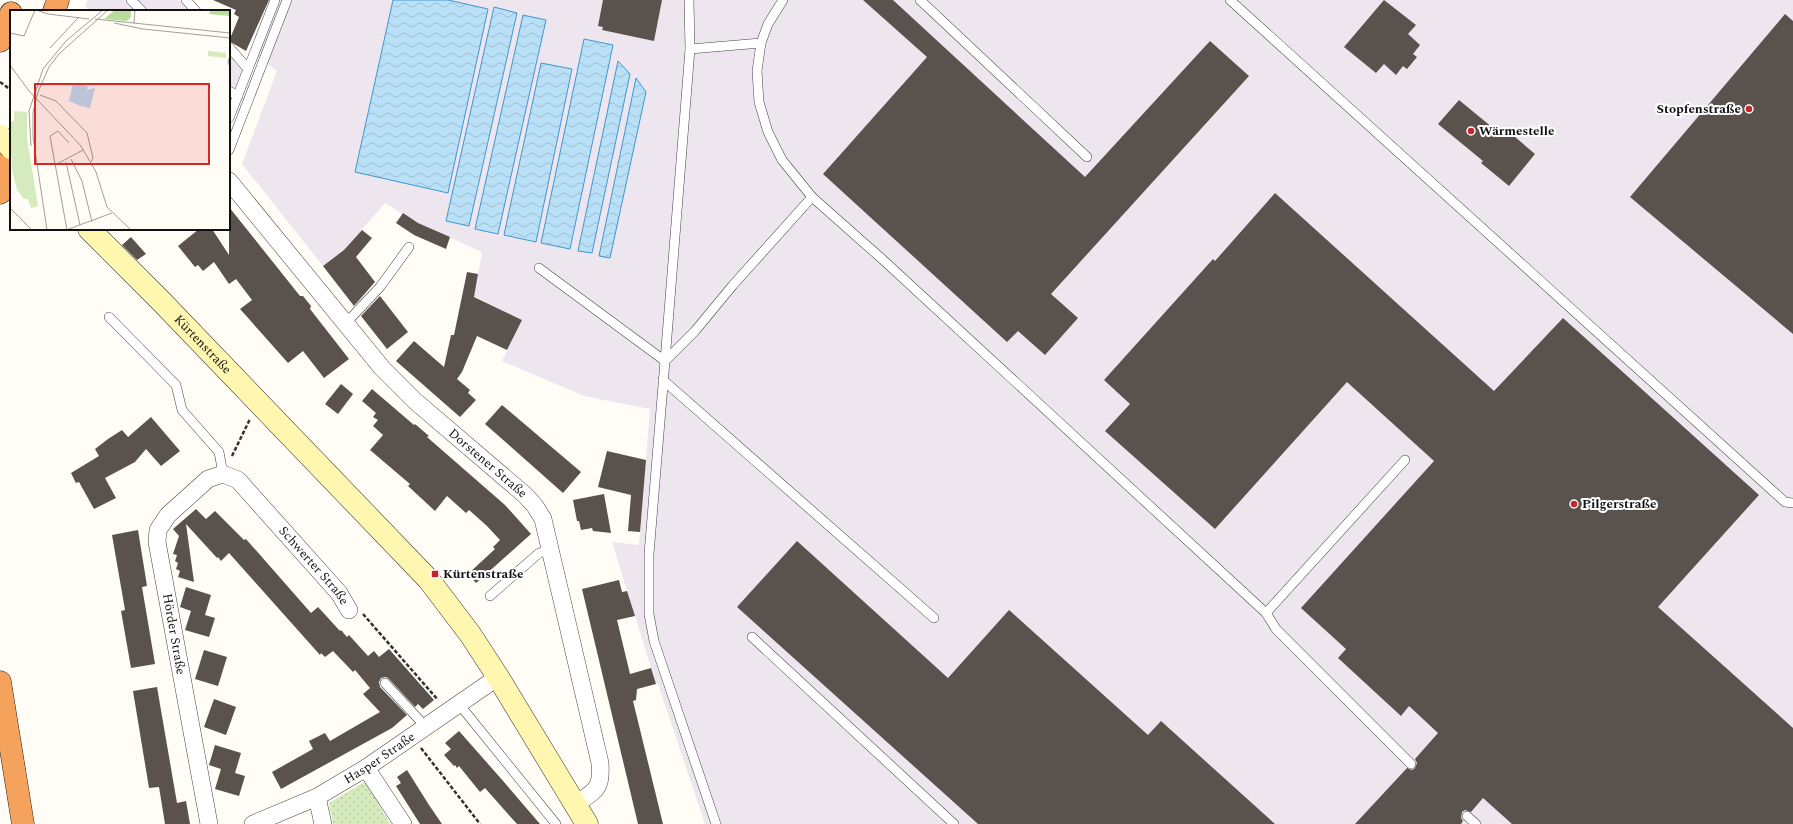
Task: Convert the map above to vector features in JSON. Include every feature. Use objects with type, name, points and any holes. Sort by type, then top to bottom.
[{"type":"highway","points":[[12,10],[16,0]]},
{"type":"highway","points":[[54,10],[58,0]]},
{"type":"highway","points":[[0,41],[10,15]]},
{"type":"highway","points":[[0,193],[10,152]]},
{"type":"highway","points":[[0,682],[22,824]]},
{"type":"main road","points":[[0,136],[10,147]]},
{"type":"main road","name":"Kürtenstraße","points":[[91,230],[429,580],[470,634],[498,677],[587,824]]},
{"type":"street","name":"Dorstener Straße","points":[[230,182],[382,368],[415,401],[525,495],[535,506],[542,519],[550,550],[600,763],[600,783],[592,793],[576,804]]},
{"type":"street","name":"Schwerter Straße","points":[[223,474],[238,480],[339,593],[349,610]]},
{"type":"street","name":"Hörder Straße","points":[[208,824],[157,542],[158,530],[168,515],[208,479],[223,474]]},
{"type":"street","name":"Hasper Straße","points":[[253,824],[318,797],[366,768],[498,677]]},
{"type":"street","points":[[366,768],[403,824]]},
{"type":"street","points":[[318,797],[323,824]]},
{"type":"lane","points":[[131,0],[141,10]]},
{"type":"lane","points":[[186,0],[195,10]]},
{"type":"lane","points":[[230,116],[275,0]]},
{"type":"lane","points":[[230,147],[287,0]]},
{"type":"lane","points":[[689,0],[690,49],[649,554],[649,614],[654,641],[716,824]]},
{"type":"lane","points":[[783,0],[768,24],[761,43],[756,71],[759,102],[768,132],[782,160],[812,197],[882,258],[1266,613],[1276,629],[1411,764]]},
{"type":"lane","points":[[920,0],[1087,157]]},
{"type":"lane","points":[[1230,0],[1785,502],[1793,503]]},
{"type":"lane","points":[[690,49],[761,43]]},
{"type":"lane","points":[[230,48],[248,69]]},
{"type":"lane","points":[[230,92],[238,96]]},
{"type":"lane","points":[[665,361],[695,331],[733,284],[812,197]]},
{"type":"lane","points":[[346,323],[380,287],[409,248]]},
{"type":"lane","points":[[539,268],[665,361]]},
{"type":"lane","points":[[109,317],[176,385],[182,410],[219,452],[223,474]]},
{"type":"lane","points":[[663,380],[934,618]]},
{"type":"lane","points":[[1266,613],[1405,460]]},
{"type":"lane","points":[[490,596],[539,553],[550,550]]},
{"type":"lane","points":[[752,638],[954,824]]},
{"type":"lane","points":[[385,683],[426,727]]},
{"type":"lane","points":[[454,708],[556,824]]},
{"type":"lane","points":[[1467,816],[1476,824]]},
{"type":"path","points":[[0,82],[10,89]]},
{"type":"path","name":"Schwerter Straße","points":[[349,610],[361,612],[454,708]]},
{"type":"path","points":[[412,737],[480,824]]},
{"type":"shaded area","points":[[88,0],[179,0],[188,10],[88,10],[85,6]]},
{"type":"shaded area","points":[[280,0],[1793,0],[1793,824],[705,824],[658,684],[656,684],[612,542],[639,545],[650,409],[584,396],[502,361],[522,320],[474,296],[482,252],[418,223],[385,203],[344,250],[323,266],[242,164],[277,71],[258,57]]},
{"type":"shaded area","points":[[230,56],[250,79],[237,113],[230,110]]},
{"type":"green space","points":[[366,781],[390,824],[333,824],[329,803]]},
{"type":"water","points":[[393,0],[448,0],[488,9],[448,193],[355,172]]},
{"type":"water","points":[[494,7],[517,13],[469,226],[446,221]]},
{"type":"water","points":[[523,15],[546,20],[498,234],[475,229]]},
{"type":"water","points":[[584,39],[613,45],[570,249],[541,243]]},
{"type":"water","points":[[618,61],[630,74],[592,253],[578,251]]},
{"type":"water","points":[[541,63],[572,69],[536,242],[504,235]]},
{"type":"water","points":[[636,78],[646,92],[610,258],[599,256]]},
{"type":"building","points":[[213,0],[269,0],[246,51],[230,42],[239,17],[234,14],[236,10]]},
{"type":"building","points":[[603,0],[662,0],[654,41],[602,30],[603,27],[598,26]]},
{"type":"building","points":[[863,0],[893,0],[1085,177],[1210,41],[1249,76],[1051,294],[1078,318],[1045,355],[1018,331],[1007,342],[823,174],[927,57]]},
{"type":"building","points":[[1384,0],[1416,25],[1408,34],[1420,45],[1413,54],[1417,57],[1407,69],[1403,66],[1396,75],[1384,64],[1376,73],[1344,47]]},
{"type":"building","name":"Stopfenstraße","points":[[1785,14],[1793,21],[1793,334],[1630,197]]},
{"type":"building","points":[[1459,100],[1504,137],[1508,131],[1535,154],[1509,186],[1481,163],[1483,161],[1438,124]]},
{"type":"building","name":"Pilgerstraße","points":[[1275,193],[1494,391],[1563,318],[1759,495],[1658,607],[1793,728],[1793,824],[1512,824],[1483,798],[1471,812],[1465,810],[1462,812],[1461,818],[1463,821],[1461,824],[1355,824],[1407,768],[1412,770],[1415,768],[1417,763],[1415,759],[1438,733],[1409,706],[1401,716],[1338,658],[1346,649],[1301,608],[1434,461],[1347,382],[1215,529],[1105,431],[1130,404],[1104,380],[1213,259],[1215,261]]},
{"type":"building","points":[[230,208],[300,296],[303,296],[311,306],[310,309],[349,359],[324,378],[303,351],[288,363],[240,309],[252,300],[236,279],[229,284],[214,262],[203,271],[198,265],[195,267],[178,246],[198,230],[213,230],[229,255]]},
{"type":"building","points":[[403,213],[418,223],[450,237],[446,249],[414,235],[396,223]]},
{"type":"building","points":[[362,230],[372,238],[356,257],[375,282],[354,306],[323,266],[344,250]]},
{"type":"building","points":[[131,237],[146,254],[137,260],[122,245]]},
{"type":"building","points":[[467,272],[478,274],[474,297],[522,320],[507,350],[477,336],[462,372],[457,379],[470,390],[468,393],[476,400],[460,417],[396,361],[414,341],[444,367],[451,335],[454,335]]},
{"type":"building","points":[[380,296],[408,332],[387,349],[361,316]]},
{"type":"building","points":[[341,384],[353,394],[338,414],[325,404]]},
{"type":"building","points":[[372,389],[429,436],[427,437],[505,505],[531,534],[476,583],[468,574],[495,549],[493,547],[500,540],[469,510],[466,513],[447,496],[435,511],[408,486],[410,484],[370,450],[383,435],[373,426],[378,420],[373,417],[376,413],[362,401]]},
{"type":"building","points":[[502,405],[581,472],[563,493],[485,424]]},
{"type":"building","points":[[151,417],[180,451],[161,466],[146,449],[135,462],[105,478],[116,498],[94,509],[79,482],[76,483],[71,473],[99,456],[95,449],[108,439],[122,430],[128,437]]},
{"type":"building","points":[[607,451],[646,460],[640,532],[628,531],[631,495],[598,487]]},
{"type":"building","points":[[604,494],[611,533],[593,531],[592,528],[581,530],[579,521],[577,521],[573,500]]},
{"type":"building","points":[[196,509],[206,519],[215,511],[244,540],[246,539],[311,613],[318,607],[340,631],[341,630],[347,637],[349,635],[368,656],[374,651],[379,657],[389,649],[434,700],[423,709],[418,704],[415,707],[389,679],[386,677],[381,678],[379,682],[380,687],[407,715],[392,728],[281,789],[272,772],[313,749],[309,741],[325,733],[330,741],[380,712],[363,694],[370,688],[355,670],[353,672],[333,651],[325,657],[321,653],[320,655],[229,553],[221,561],[186,524],[194,582],[178,577],[180,571],[176,569],[178,563],[175,561],[177,555],[173,554],[179,536],[173,529]]},
{"type":"building","points":[[138,530],[147,586],[142,587],[155,664],[131,668],[121,611],[125,610],[112,535]]},
{"type":"building","points":[[797,541],[948,678],[1009,610],[1148,735],[1161,721],[1275,824],[978,824],[737,607]]},
{"type":"building","points":[[619,580],[622,592],[627,591],[635,616],[617,620],[630,674],[651,668],[656,684],[637,689],[636,700],[633,701],[663,824],[638,824],[582,589]]},
{"type":"building","points":[[186,587],[211,595],[205,615],[215,618],[209,637],[185,630],[191,611],[180,607]]},
{"type":"building","points":[[204,650],[227,657],[218,686],[195,679]]},
{"type":"building","points":[[157,687],[177,803],[186,801],[190,824],[165,824],[159,787],[149,788],[133,691]]},
{"type":"building","points":[[214,699],[236,707],[226,735],[204,727]]},
{"type":"building","points":[[459,731],[540,824],[517,824],[485,788],[480,792],[459,766],[457,768],[455,765],[454,766],[444,755],[451,749],[445,743]]},
{"type":"building","points":[[215,745],[241,753],[235,773],[245,776],[239,796],[215,789],[221,769],[209,765]]},
{"type":"building","points":[[407,770],[442,824],[420,824],[396,786],[401,783],[397,777]]},
{"type":"place","name":"Stopfenstraße","points":[[1749,109]]},
{"type":"place","name":"Wärmestelle","points":[[1471,131]]},
{"type":"place","name":"Pilgerstraße","points":[[1574,504]]},
{"type":"place","name":"Kürtenstraße","points":[[435,574]]}]
